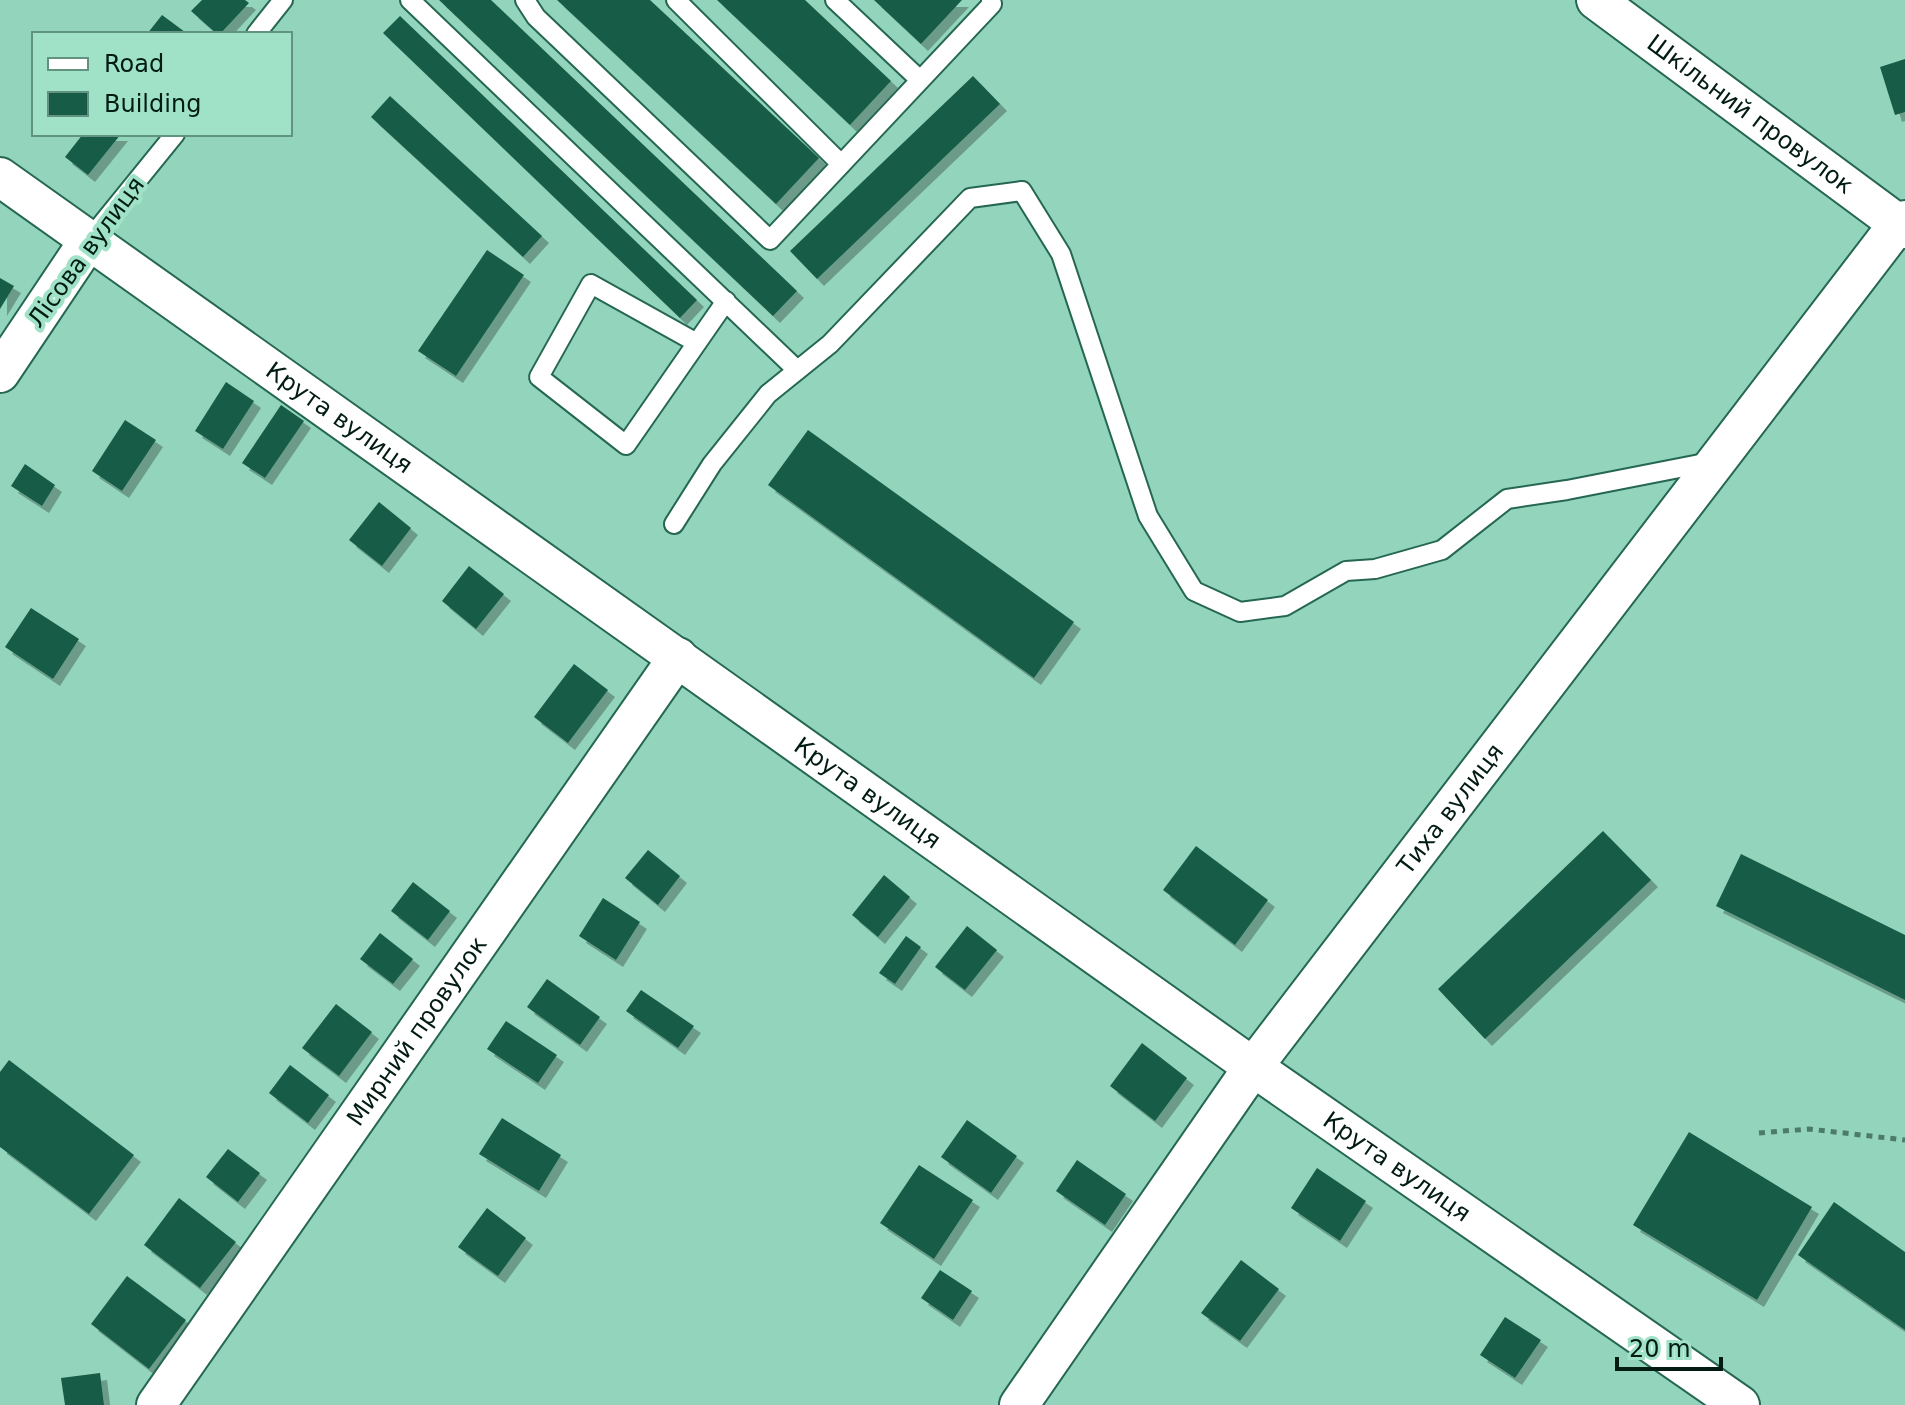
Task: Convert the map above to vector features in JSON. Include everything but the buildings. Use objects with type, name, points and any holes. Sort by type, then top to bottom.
[{"type":"street","name":"Шкільний провулок","points":[[1596,0],[1903,225]]},
{"type":"street","name":"Крута вулиця","points":[[0,177],[1253,1067],[1740,1405]]},
{"type":"street","name":"Тиха вулиця","points":[[1019,1405],[1253,1067],[1717,460],[1903,225]]},
{"type":"street","name":"Лісова вулиця","points":[[0,373],[89,240]]},
{"type":"street","name":"Мирний провулок","points":[[156,1405],[678,657]]},
{"type":"lane","points":[[258,32],[283,0]]},
{"type":"lane","points":[[410,0],[797,370]]},
{"type":"lane","points":[[525,0],[536,17],[770,240],[990,1]]},
{"type":"lane","points":[[676,0],[841,164]]},
{"type":"lane","points":[[835,0],[920,80]]},
{"type":"lane","name":"Лісова вулиця","points":[[89,240],[173,136]]},
{"type":"lane","points":[[674,524],[712,464],[768,394],[830,344],[970,198],[1022,191],[1061,254],[1148,516],[1194,591],[1240,612],[1285,606],[1346,571],[1375,569],[1442,550],[1507,499],[1717,460]]},
{"type":"lane","points":[[697,343],[591,284],[539,377],[626,445],[697,343],[726,301]]},
{"type":"path","points":[[1759,1133],[1809,1129],[1905,1140]]}]
